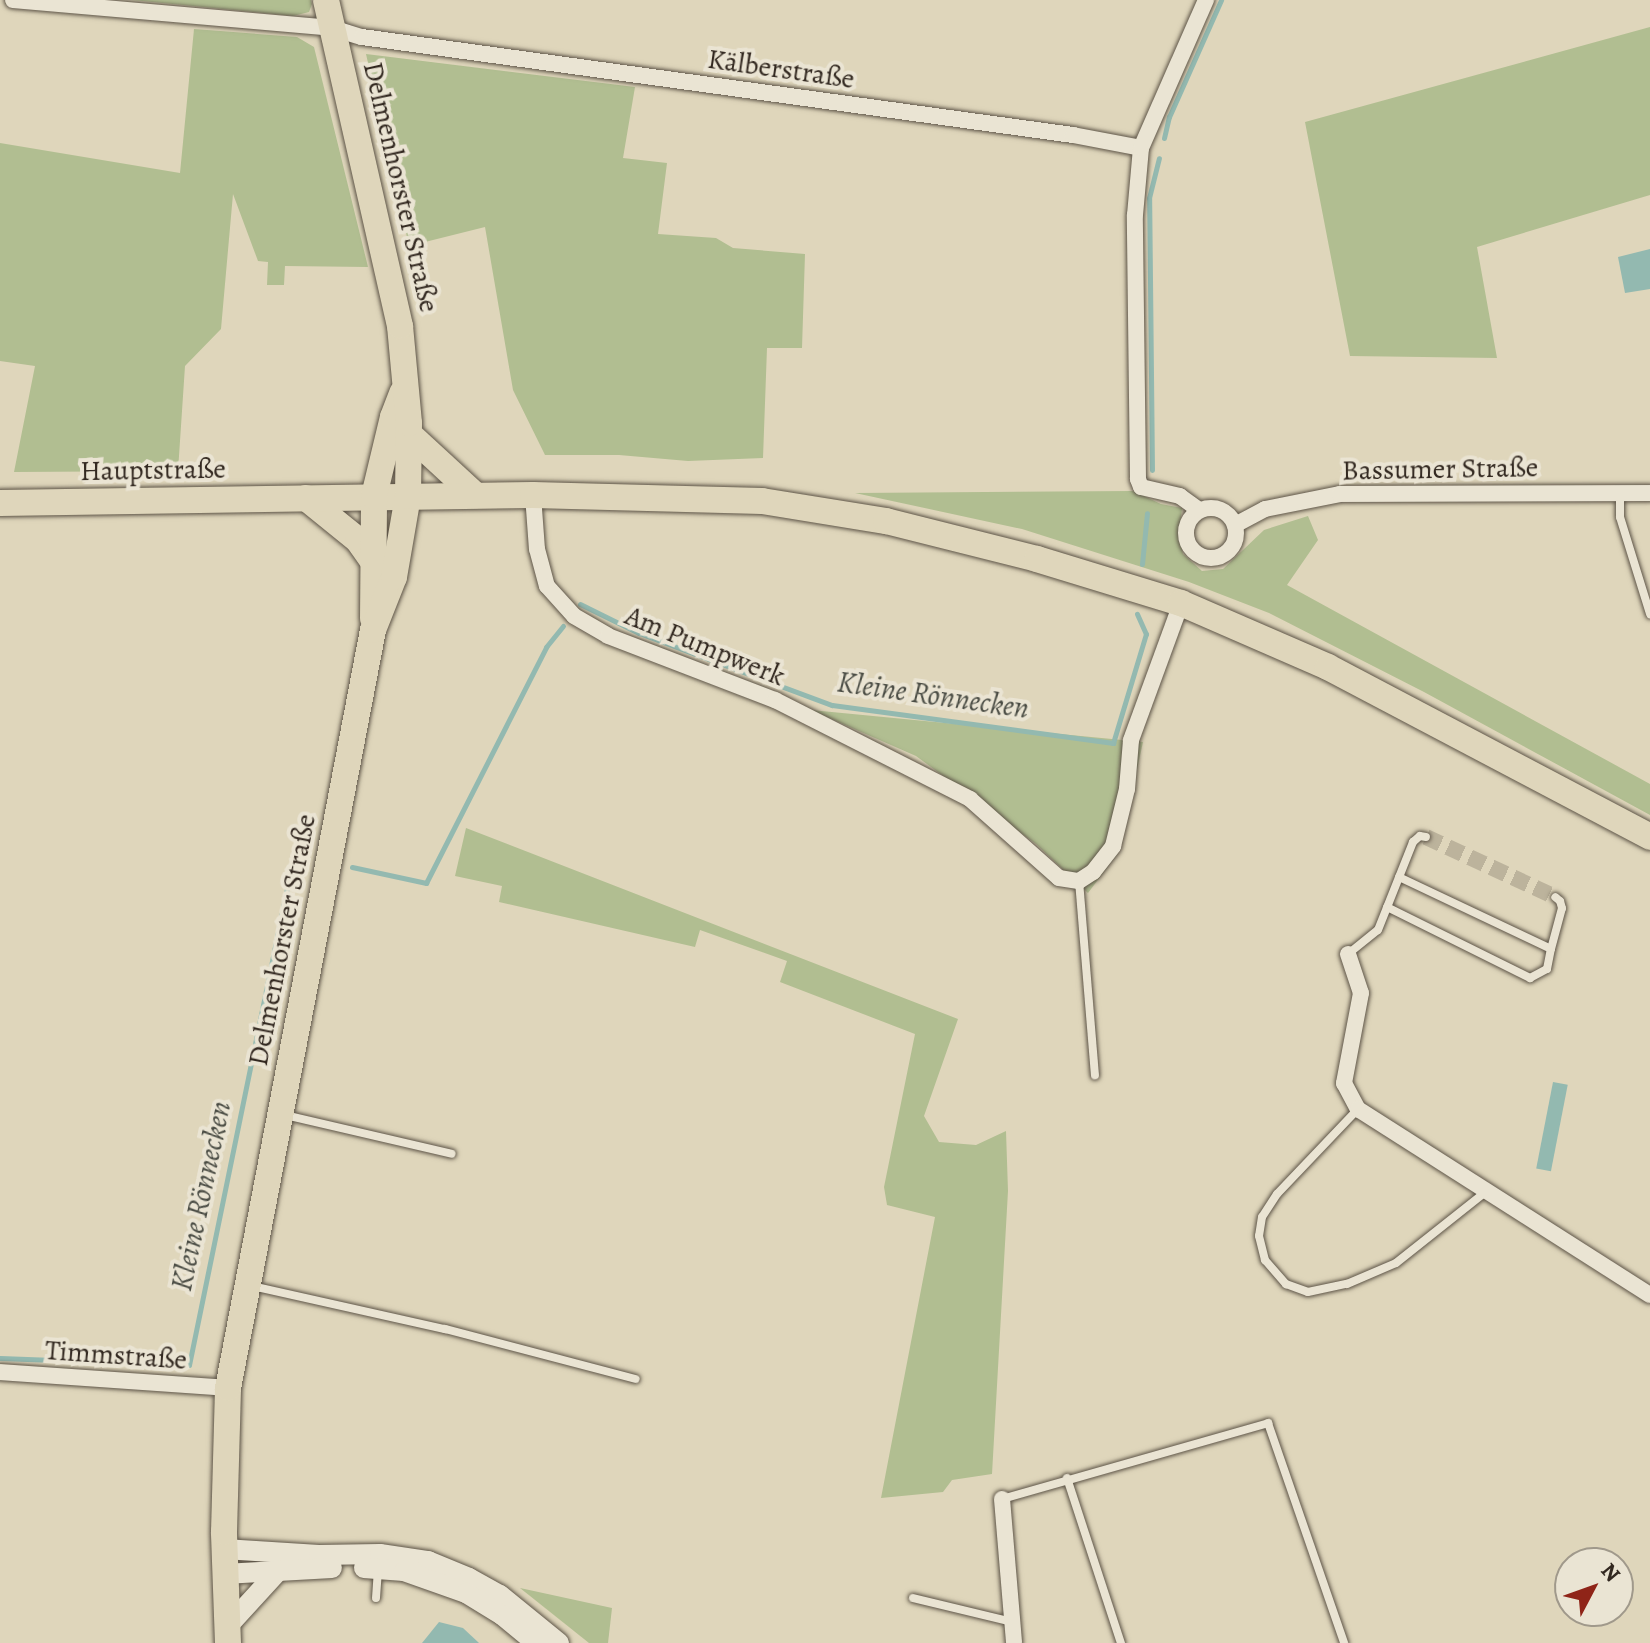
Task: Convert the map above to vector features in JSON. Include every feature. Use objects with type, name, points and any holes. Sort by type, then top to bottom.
[{"type":"main road","name":"Delmenhorster Straße","points":[[228,1635],[224,1562],[228,1388],[373,630],[394,577],[408,496],[409,434],[398,313],[326,0]]},
{"type":"main road","name":"Delmenhorster Straße","points":[[373,630],[374,496],[393,417],[404,390]]},
{"type":"main road","points":[[409,434],[475,495]]},
{"type":"main road","name":"Hauptstraße","points":[[0,503],[533,495],[806,506],[886,521],[1037,559],[1181,603],[1328,667],[1650,837]]},
{"type":"main road","points":[[306,498],[358,540],[372,560]]},
{"type":"street","name":"Kälberstraße","points":[[13,0],[332,28],[362,37],[1073,135],[1141,148]]},
{"type":"street","points":[[1199,510],[1180,496],[1141,487],[1138,479],[1135,215],[1141,148],[1206,0]]},
{"type":"street","name":"Bassumer Straße","points":[[1235,525],[1265,509],[1340,494],[1650,493]]},
{"type":"street","name":"Am Pumpwerk","points":[[533,495],[537,549],[547,586],[574,616],[608,636],[775,700],[970,799],[1059,878],[1079,881]]},
{"type":"street","points":[[1213,507],[1223,510],[1235,525],[1236,538],[1225,554],[1201,557],[1188,545],[1185,534],[1188,521],[1199,510],[1213,507]]},
{"type":"street","points":[[1079,881],[1093,872],[1113,846],[1127,789],[1131,740],[1181,603]]},
{"type":"street","points":[[1348,954],[1361,993],[1344,1083],[1358,1109],[1650,1295]]},
{"type":"street","name":"Timmstraße","points":[[0,1372],[228,1388]]},
{"type":"street","points":[[1002,1499],[1014,1643]]},
{"type":"street","points":[[224,1562],[319,1555],[379,1561],[466,1593],[502,1615],[536,1643]]},
{"type":"street","points":[[224,1562],[279,1570],[379,1561],[428,1561],[500,1595],[559,1643]]},
{"type":"street","points":[[228,1635],[279,1570]]},
{"type":"lane","points":[[1620,494],[1620,517],[1650,614]]},
{"type":"lane","points":[[1348,954],[1378,930],[1413,842],[1420,836],[1426,837]]},
{"type":"lane","points":[[1399,877],[1551,949]]},
{"type":"lane","points":[[1079,881],[1095,1075]]},
{"type":"lane","points":[[1387,907],[1530,978],[1547,969],[1562,908],[1555,897]]},
{"type":"lane","points":[[1358,1109],[1277,1194],[1262,1217],[1259,1236],[1265,1260],[1286,1284],[1308,1292],[1347,1284],[1396,1263],[1487,1191]]},
{"type":"lane","points":[[280,1115],[452,1154]]},
{"type":"lane","points":[[248,1284],[445,1329],[636,1379]]},
{"type":"lane","points":[[1002,1499],[1268,1423],[1344,1643]]},
{"type":"lane","points":[[1067,1478],[1121,1643]]},
{"type":"lane","points":[[376,1598],[379,1561]]},
{"type":"lane","points":[[913,1598],[1012,1622]]},
{"type":"green space","points":[[132,0],[311,0],[312,4],[309,12],[293,16]]},
{"type":"green space","points":[[1650,27],[1650,195],[1477,247],[1497,358],[1350,356],[1305,122]]},
{"type":"green space","points":[[194,29],[297,37],[314,47],[368,267],[285,266],[284,285],[267,285],[268,262],[258,261],[233,194],[221,329],[185,366],[178,471],[14,472],[35,366],[0,361],[0,143],[180,173]]},
{"type":"green space","points":[[366,54],[635,87],[623,158],[667,163],[658,234],[716,238],[733,248],[805,254],[802,348],[767,348],[763,458],[688,461],[619,455],[545,455],[513,390],[485,227],[409,246]]},
{"type":"green space","points":[[1133,491],[1161,504],[1182,508],[1179,535],[1183,554],[1202,571],[1223,569],[1264,530],[1308,516],[1318,540],[1287,585],[1650,784],[1650,815],[1424,692],[1269,613],[1189,582],[1022,529],[855,493]]},
{"type":"green space","points":[[811,710],[1143,742],[1119,852],[1088,893],[1036,844],[916,756]]},
{"type":"green space","points":[[466,828],[958,1019],[924,1116],[939,1142],[976,1145],[1006,1131],[1008,1191],[992,1474],[952,1480],[943,1492],[881,1498],[935,1217],[887,1205],[884,1187],[915,1034],[780,982],[787,961],[700,930],[695,947],[499,902],[502,886],[455,876]]},
{"type":"green space","points":[[520,1588],[612,1608],[608,1643],[589,1643]]},
{"type":"water","points":[[1650,249],[1650,289],[1625,293],[1618,257]]},
{"type":"water","points":[[1553,1082],[1568,1085],[1551,1171],[1536,1168]]},
{"type":"water","points":[[439,1622],[463,1628],[479,1643],[422,1643]]},
{"type":"waterway","name":"Kleine Rönnecken","points":[[1164,138],[1169,117],[1221,0]]},
{"type":"waterway","name":"Kleine Rönnecken","points":[[1152,470],[1149,198],[1159,158]]},
{"type":"waterway","name":"Kleine Rönnecken","points":[[1142,564],[1147,513]]},
{"type":"waterway","name":"Kleine Rönnecken","points":[[580,604],[639,633],[832,705],[1113,743],[1146,634],[1137,614]]},
{"type":"waterway","name":"Kleine Rönnecken","points":[[352,867],[426,883],[546,647],[563,626]]},
{"type":"waterway","name":"Kleine Rönnecken","points":[[0,1358],[189,1365],[294,854],[298,855]]},
{"type":"tunnel","points":[[1426,837],[1555,897]]}]
